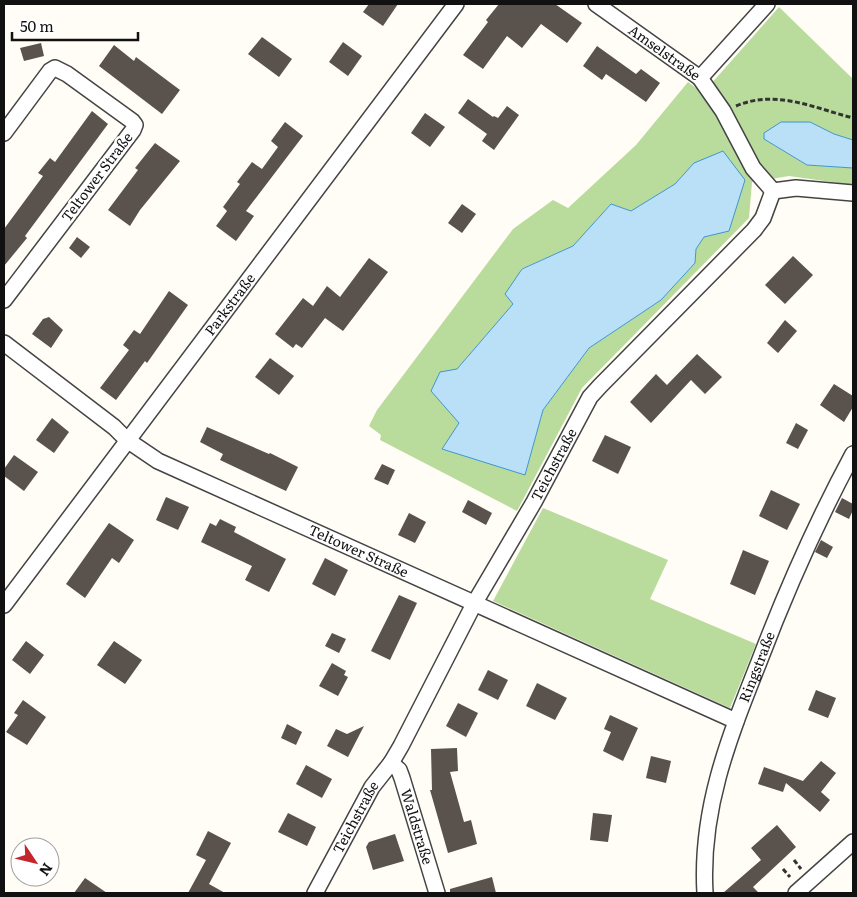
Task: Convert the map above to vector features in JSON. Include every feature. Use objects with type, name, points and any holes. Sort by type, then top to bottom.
[{"type":"street","name":"Parkstraße","points":[[4,605],[456,4]]},
{"type":"street","name":"Amselstraße","points":[[596,4],[700,78],[767,4]]},
{"type":"street","name":"Teltower Straße","points":[[4,132],[50,71],[55,68],[67,74],[132,121],[135,126],[4,300]]},
{"type":"street","points":[[700,78],[724,111],[753,168],[773,191],[796,188],[853,193]]},
{"type":"street","name":"Teichstraße","points":[[315,893],[372,788],[391,764],[474,604],[534,502],[590,397],[754,230],[763,218],[773,191]]},
{"type":"street","name":"Teltower Straße","points":[[4,343],[114,427],[127,440],[158,461],[736,721]]},
{"type":"street","name":"Ringstraße","points":[[704,893],[704,857],[713,795],[721,763],[773,625],[803,554],[853,454]]},
{"type":"street","name":"Waldstraße","points":[[391,764],[400,770],[437,893]]},
{"type":"street","points":[[796,893],[853,842]]},
{"type":"path","points":[[724,111],[743,102],[762,98],[805,103],[853,118]]},
{"type":"green space","points":[[779,7],[853,79],[853,140],[834,134],[810,122],[781,122],[764,139],[807,165],[853,168],[853,185],[789,176],[752,182],[749,218],[582,388],[517,511],[380,440],[381,435],[369,426],[377,410],[513,229],[553,200],[568,208],[636,145],[688,82],[703,93]],"holes":[[[694,163],[704,237],[696,249],[695,263],[661,300],[589,348],[543,410],[525,474],[443,449],[459,423],[457,369],[513,304],[521,269],[573,246],[611,204],[631,211],[675,184]]]},
{"type":"green space","points":[[543,508],[668,560],[650,599],[756,644],[730,708],[493,601]]},
{"type":"water","points":[[781,122],[810,122],[834,134],[853,140],[853,168],[807,165],[764,139],[764,133]]},
{"type":"water","points":[[723,151],[745,180],[729,231],[704,237],[696,249],[695,263],[661,300],[589,348],[543,410],[525,475],[442,449],[459,423],[431,391],[440,372],[457,369],[513,304],[505,294],[522,269],[573,246],[611,204],[631,211],[675,184],[694,163]]},
{"type":"building","points":[[369,4],[398,4],[383,26],[363,12]]},
{"type":"building","points":[[499,4],[555,4],[582,23],[567,43],[541,24],[522,48],[507,36],[483,69],[463,55]]},
{"type":"building","points":[[262,37],[292,59],[279,77],[248,54]]},
{"type":"building","points":[[343,42],[362,56],[348,76],[329,62]]},
{"type":"building","points":[[41,43],[44,56],[24,61],[20,48]]},
{"type":"building","points":[[114,45],[134,61],[136,57],[180,90],[162,114],[99,66]]},
{"type":"building","points":[[597,46],[636,74],[641,69],[660,83],[646,102],[606,74],[602,80],[583,66]]},
{"type":"building","points":[[468,99],[493,117],[498,118],[507,106],[519,115],[494,150],[482,141],[487,134],[458,113]]},
{"type":"building","points":[[92,111],[108,124],[25,236],[27,238],[4,266],[4,229],[43,176],[38,173],[50,158],[55,162]]},
{"type":"building","points":[[425,113],[445,127],[430,147],[411,133]]},
{"type":"building","points":[[285,122],[303,136],[246,211],[254,216],[236,241],[216,226],[227,211],[223,207],[240,184],[237,182],[252,162],[262,169],[278,147],[271,141]]},
{"type":"building","points":[[155,143],[180,161],[140,210],[130,226],[108,210],[138,170],[135,168]]},
{"type":"building","points":[[462,204],[476,214],[462,233],[448,223]]},
{"type":"building","points":[[77,237],[90,247],[81,258],[69,248]]},
{"type":"building","points":[[793,256],[813,275],[785,304],[765,285]]},
{"type":"building","points":[[369,258],[388,272],[343,331],[325,318],[302,348],[296,344],[293,348],[275,334],[303,298],[313,306],[327,286],[340,297]]},
{"type":"building","points":[[169,291],[188,305],[147,363],[145,361],[116,400],[100,388],[129,350],[123,345],[134,330],[140,334]]},
{"type":"building","points":[[49,317],[63,330],[51,348],[32,334],[43,319]]},
{"type":"building","points":[[785,320],[797,331],[778,353],[767,343]]},
{"type":"building","points":[[697,354],[722,377],[705,394],[691,380],[651,423],[630,402],[656,374],[667,385]]},
{"type":"building","points":[[270,358],[294,376],[279,395],[255,377]]},
{"type":"building","points":[[834,384],[853,396],[853,407],[844,422],[820,405]]},
{"type":"building","points":[[52,418],[69,432],[54,453],[36,440]]},
{"type":"building","points":[[796,423],[808,430],[798,449],[786,443]]},
{"type":"building","points":[[207,427],[270,453],[298,467],[286,491],[220,460],[223,454],[200,442]]},
{"type":"building","points":[[605,435],[631,447],[618,474],[592,461]]},
{"type":"building","points":[[14,455],[38,472],[24,491],[4,476],[4,469]]},
{"type":"building","points":[[382,464],[395,470],[388,485],[374,479]]},
{"type":"building","points":[[771,490],[800,504],[787,530],[759,516]]},
{"type":"building","points":[[166,497],[189,507],[178,530],[156,520]]},
{"type":"building","points":[[842,498],[853,504],[853,510],[849,519],[835,512]]},
{"type":"building","points":[[468,500],[492,513],[486,525],[462,512]]},
{"type":"building","points":[[409,513],[426,522],[415,543],[398,535]]},
{"type":"building","points":[[220,519],[236,527],[234,532],[286,559],[269,592],[245,580],[252,566],[201,542],[210,523],[216,526]]},
{"type":"building","points":[[109,523],[134,540],[119,563],[112,558],[85,598],[66,584]]},
{"type":"building","points":[[821,540],[833,547],[827,558],[815,552]]},
{"type":"building","points":[[743,550],[769,561],[755,595],[730,584]]},
{"type":"building","points":[[325,558],[348,570],[335,596],[312,584]]},
{"type":"building","points":[[399,595],[417,603],[390,660],[371,651]]},
{"type":"building","points":[[332,633],[346,639],[339,653],[325,646]]},
{"type":"building","points":[[26,641],[44,655],[30,674],[12,660]]},
{"type":"building","points":[[114,641],[142,660],[125,684],[97,665]]},
{"type":"building","points":[[332,663],[346,671],[344,675],[348,677],[338,696],[319,686]]},
{"type":"building","points":[[488,670],[508,680],[498,700],[478,690]]},
{"type":"building","points":[[537,683],[567,698],[555,720],[526,706]]},
{"type":"building","points":[[816,690],[836,698],[828,718],[808,710]]},
{"type":"building","points":[[23,700],[46,717],[27,745],[6,732],[18,715],[14,713]]},
{"type":"building","points":[[458,703],[478,713],[466,737],[446,726]]},
{"type":"building","points":[[610,715],[638,728],[623,761],[603,751],[611,732],[604,729]]},
{"type":"building","points":[[287,724],[302,732],[296,745],[281,738]]},
{"type":"building","points":[[364,726],[348,757],[327,746],[336,729],[347,734]]},
{"type":"building","points":[[457,748],[458,771],[450,772],[464,822],[471,820],[477,844],[448,853],[430,790],[432,790],[431,749]]},
{"type":"building","points":[[651,756],[671,761],[666,783],[646,778]]},
{"type":"building","points":[[821,761],[836,773],[821,792],[830,800],[820,812],[786,783],[783,792],[758,784],[764,767],[803,781]]},
{"type":"building","points":[[306,765],[332,779],[322,798],[296,784]]},
{"type":"building","points":[[288,813],[316,827],[307,846],[278,832]]},
{"type":"building","points":[[593,813],[612,815],[608,842],[590,840]]},
{"type":"building","points":[[777,825],[796,847],[753,887],[759,893],[723,893],[761,860],[751,848]]},
{"type":"building","points":[[208,831],[231,843],[209,884],[225,893],[188,893],[206,860],[196,855]]},
{"type":"building","points":[[395,834],[404,861],[373,870],[366,847],[369,842]]},
{"type":"building","points":[[492,877],[496,893],[450,893],[450,889]]},
{"type":"building","points":[[85,878],[107,893],[74,893]]}]
